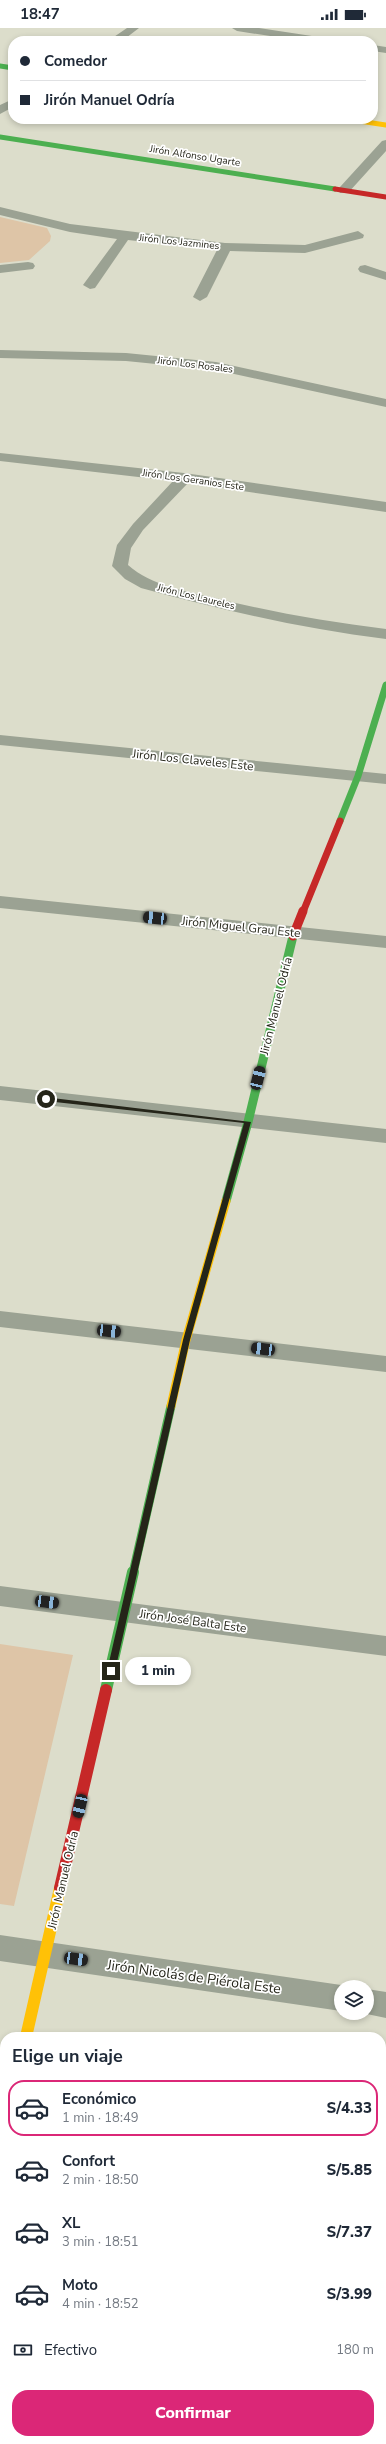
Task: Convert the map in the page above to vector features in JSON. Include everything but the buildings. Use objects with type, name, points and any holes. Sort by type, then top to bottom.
[{"type":"street","points":[[122,36],[134,28]]},
{"type":"street","points":[[238,28],[291,36]]},
{"type":"street","name":"Jirón Alfonso Ugarte","points":[[0,137],[386,197]]},
{"type":"street","points":[[344,190],[386,144]]},
{"type":"street","name":"Jirón Los Jazmines","points":[[0,211],[70,228],[125,236],[225,247],[281,250],[305,249],[358,235]]},
{"type":"street","points":[[90,285],[125,236]]},
{"type":"street","points":[[200,297],[225,247]]},
{"type":"street","points":[[0,269],[28,266]]},
{"type":"street","points":[[365,269],[386,276]]},
{"type":"street","name":"Jirón Los Rosales","points":[[0,354],[126,358],[216,366],[386,403]]},
{"type":"street","name":"Jirón Los Geranios Este","points":[[0,456],[184,478],[386,508]]},
{"type":"street","name":"Jirón Los Laureles","points":[[184,478],[138,527],[123,548],[120,566],[131,576],[146,585],[284,618],[349,630],[386,634]]},
{"type":"street","name":"Jirón Manuel Odría","points":[[27,2032],[125,1612],[186,1340],[248,1122],[294,933],[358,776],[386,685]]},
{"type":"street","name":"Jirón Los Claveles Este","points":[[0,740],[386,779]]},
{"type":"street","name":"Jirón Miguel Grau Este","points":[[0,902],[386,942]]},
{"type":"street","points":[[0,1093],[248,1122],[386,1136]]},
{"type":"street","points":[[0,1319],[386,1364]]},
{"type":"street","name":"Jirón José Balta Este","points":[[0,1596],[386,1646]]},
{"type":"street","name":"Jirón Nicolás de Piérola Este","points":[[0,1948],[334,1997]]},
{"type":"street","points":[[374,2003],[386,2005]]},
{"type":"shaded area","points":[[0,217],[47,228],[51,236],[50,241],[29,260],[0,263]]},
{"type":"shaded area","points":[[0,1644],[73,1655],[14,1906],[0,1904]]},
{"type":"traffic: fast","points":[[0,66],[8,67]]},
{"type":"traffic: fast","points":[[0,137],[335,189]]},
{"type":"traffic: fast","points":[[340,821],[358,776],[386,685]]},
{"type":"traffic: fast","points":[[226,1201],[248,1122],[293,936]]},
{"type":"traffic: fast","points":[[106,1690],[171,1406]]},
{"type":"traffic: slow","points":[[378,124],[386,125]]},
{"type":"traffic: slow","points":[[171,1406],[186,1340],[226,1201]]},
{"type":"traffic: slow","points":[[27,2032],[60,1888]]},
{"type":"traffic: jam","points":[[335,189],[386,197]]},
{"type":"traffic: jam","points":[[293,936],[340,821]]},
{"type":"traffic: jam","points":[[60,1888],[106,1690]]},
{"type":"route","points":[[46,1099],[248,1122],[186,1340],[111,1671]]}]
